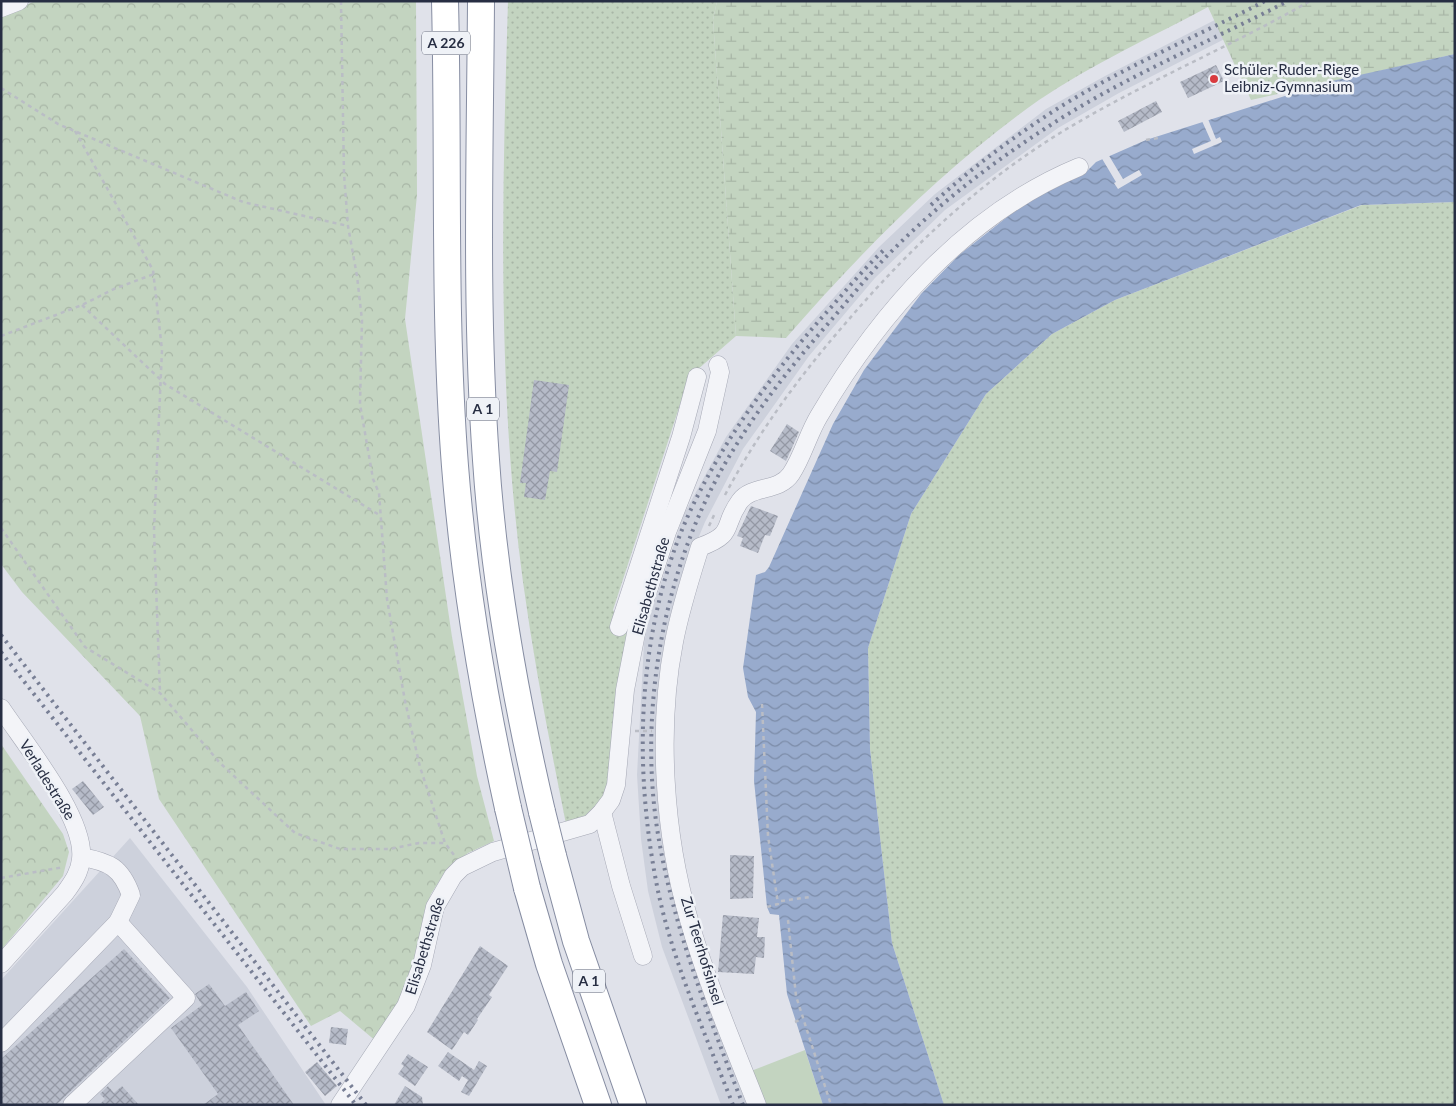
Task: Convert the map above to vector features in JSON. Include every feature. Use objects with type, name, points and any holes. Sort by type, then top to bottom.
[{"type":"highway","name":"A 1","points":[[447,1],[450,376],[455,465],[474,640],[508,808],[527,888],[549,964],[598,1105]]},
{"type":"highway","name":"A 1","points":[[480,1],[480,327],[486,462],[506,633],[520,719],[553,856],[579,950],[633,1105]]},
{"type":"street","points":[[1,8],[19,1]]},
{"type":"street","name":"Zur Teerhofsinsel","points":[[757,1105],[712,990],[688,919],[672,838],[666,769],[667,690],[673,644],[682,604],[700,547],[723,537],[740,501],[749,494],[778,485],[790,475],[818,417],[848,369],[907,293],[946,254],[1021,196],[1051,178],[1079,167]]},
{"type":"street","name":"Elisabethstraße","points":[[340,1105],[406,1006],[422,965],[435,907],[453,876],[462,867],[493,852],[590,824],[611,800],[616,785],[625,690],[639,618],[666,532],[707,431],[720,372],[718,365]]},
{"type":"street","points":[[619,627],[681,437],[697,377]]},
{"type":"street","name":"Verladestraße","points":[[1,708],[59,794],[75,823],[82,857]]},
{"type":"street","points":[[602,812],[621,886],[643,956]]},
{"type":"street","points":[[1,964],[65,893],[74,880],[82,857],[106,861],[125,877],[131,894],[118,922],[1,1043]]},
{"type":"street","points":[[72,1105],[186,998],[118,922]]},
{"type":"path","points":[[1,528],[85,647],[160,693],[220,763],[295,832],[340,849],[390,849],[419,843],[444,843],[420,767],[405,701],[387,599],[381,516],[360,404],[362,320],[357,276],[348,226],[344,174],[341,1]]},
{"type":"path","points":[[1,88],[58,124],[243,202],[348,226]]},
{"type":"path","points":[[75,131],[154,274],[161,336],[161,379],[154,530],[160,693]]},
{"type":"path","points":[[1146,140],[1158,138]]},
{"type":"path","points":[[1,336],[82,305],[114,289],[154,274]]},
{"type":"path","points":[[82,305],[161,379],[381,516]]},
{"type":"path","points":[[762,704],[768,836],[778,904],[768,907]]},
{"type":"path","points":[[622,730],[666,732]]},
{"type":"path","points":[[1,878],[59,870],[82,857]]},
{"type":"path","points":[[781,901],[810,896]]},
{"type":"path","points":[[788,920],[796,996],[831,1105]]},
{"type":"path","points":[[795,1022],[802,1019]]},
{"type":"shaded area","points":[[1252,1],[1299,1],[1119,93],[1058,128],[945,210],[875,278],[809,356],[743,449],[705,522],[683,575],[665,831],[750,1105],[721,1105],[662,947],[648,891],[641,839],[637,775],[644,643],[649,619],[684,514],[726,437],[792,344],[879,247],[935,194],[1046,109],[1105,76]]},
{"type":"shaded area","points":[[130,838],[247,987],[326,1105],[1,1105],[1,980]]},
{"type":"green space","points":[[35,1],[416,1],[417,195],[405,319],[452,637],[477,776],[494,841],[468,853],[447,869],[431,894],[424,915],[418,951],[399,1010],[377,1042],[340,1011],[311,1026],[159,799],[140,716],[22,592],[1,564],[1,16]]},
{"type":"green space","points":[[508,1],[717,1],[713,20],[736,336],[689,377],[613,610],[630,634],[611,784],[593,810],[582,818],[566,824],[527,612],[509,438],[505,365],[503,219]]},
{"type":"green space","points":[[717,1],[1455,1],[1455,54],[1251,100],[1208,7],[1080,74],[1039,100],[1004,126],[938,181],[906,211],[844,273],[786,338],[736,336],[713,20]]},
{"type":"green space","points":[[1455,202],[1455,1105],[944,1105],[892,943],[870,749],[868,648],[911,514],[986,394],[1052,334],[1115,300],[1362,205]]},
{"type":"green space","points":[[1,744],[63,834],[69,852],[63,876],[1,950]]},
{"type":"green space","points":[[805,1050],[823,1105],[765,1105],[751,1071]]},
{"type":"water","points":[[1455,54],[1455,202],[1361,205],[1115,300],[1052,334],[986,394],[911,514],[868,648],[870,749],[892,943],[944,1105],[823,1105],[787,994],[779,915],[770,914],[767,907],[754,781],[756,712],[748,697],[743,668],[756,575],[765,572],[769,567],[833,424],[864,370],[921,294],[959,255],[1025,203],[1086,172],[1096,162],[1146,140],[1332,81]]},
{"type":"pier","points":[[1208,119],[1216,139],[1220,137],[1222,142],[1194,154],[1192,149],[1211,141],[1202,121]]},
{"type":"pier","points":[[1108,154],[1123,179],[1139,170],[1142,175],[1118,189],[1114,183],[1116,182],[1101,157]]},
{"type":"building","points":[[1216,65],[1224,81],[1188,98],[1180,82]]},
{"type":"building","points":[[1156,101],[1162,112],[1124,132],[1118,121]]},
{"type":"building","points":[[534,380],[569,385],[557,472],[550,471],[545,500],[524,497],[526,483],[520,483]]},
{"type":"building","points":[[787,424],[799,432],[786,461],[770,451]]},
{"type":"building","points":[[751,506],[778,516],[770,536],[765,535],[758,553],[740,546],[743,538],[737,536]]},
{"type":"building","points":[[83,781],[104,807],[93,815],[72,789]]},
{"type":"building","points":[[730,855],[754,856],[753,898],[730,899]]},
{"type":"building","points":[[723,915],[759,918],[757,937],[765,937],[764,958],[756,957],[754,974],[718,972]]},
{"type":"building","points":[[480,946],[508,966],[489,995],[492,997],[468,1035],[464,1032],[452,1050],[427,1032]]},
{"type":"building","points":[[124,949],[170,998],[56,1105],[1,1105],[1,1059]]},
{"type":"building","points":[[209,984],[225,1006],[246,992],[259,1011],[238,1025],[294,1105],[203,1105],[218,1094],[171,1028],[202,1005],[195,994]]},
{"type":"building","points":[[331,1027],[348,1029],[346,1045],[329,1043]]},
{"type":"building","points":[[448,1052],[474,1070],[479,1061],[487,1066],[469,1096],[461,1092],[468,1080],[462,1076],[459,1081],[438,1066]]},
{"type":"building","points":[[408,1054],[428,1067],[415,1086],[398,1074],[404,1066],[401,1064]]},
{"type":"building","points":[[317,1062],[337,1086],[325,1096],[305,1072]]},
{"type":"building","points":[[108,1086],[114,1093],[122,1086],[139,1105],[99,1105],[105,1099],[100,1094]]},
{"type":"building","points":[[405,1086],[422,1097],[423,1105],[394,1105]]},
{"type":"railway","points":[[931,205],[1001,147],[1072,100],[1126,70],[1265,1]]},
{"type":"railway","points":[[743,1105],[692,969],[672,899],[657,828],[652,780],[651,731],[655,681],[663,631],[675,582],[691,535],[711,489],[746,430],[794,364],[877,266],[942,205],[1005,156],[1078,108],[1137,76],[1288,1]]},
{"type":"railway","points":[[733,1105],[680,969],[663,914],[657,886],[649,840],[643,746],[644,699],[649,652],[658,606],[670,562],[687,518],[715,463],[748,411],[785,361],[855,280],[886,248]]},
{"type":"railway","points":[[1,635],[366,1105]]},
{"type":"railway","points":[[1,652],[356,1105]]},
{"type":"place","name":"Schüler-Ruder-Riege Leibniz-Gymnasium","points":[[1214,79]]}]
